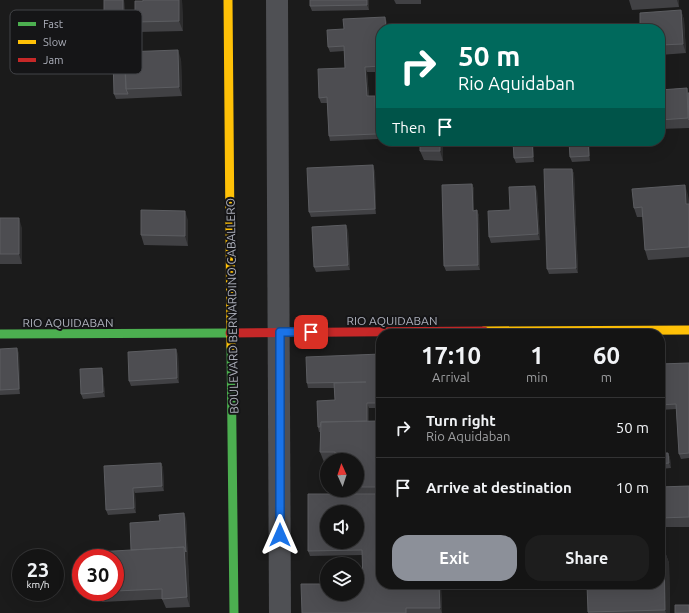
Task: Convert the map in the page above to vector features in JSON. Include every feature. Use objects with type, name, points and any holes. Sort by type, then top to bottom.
[{"type":"street","name":"BOULEVARD BERNARDINO CABALLERO","points":[[228,0],[233,333],[234,613]]},
{"type":"street","points":[[277,0],[280,332],[280,613]]},
{"type":"street","name":"RIO AQUIDABAN","points":[[665,330],[689,330]]},
{"type":"street","name":"RIO AQUIDABAN","points":[[0,334],[376,332]]},
{"type":"building","points":[[104,0],[123,0],[123,10],[104,10]]},
{"type":"building","points":[[179,0],[179,21],[142,22],[142,10],[135,10],[135,1]]},
{"type":"building","points":[[310,0],[367,0],[367,5],[310,6]]},
{"type":"building","points":[[681,10],[683,44],[665,45],[665,24],[640,24],[640,13]]},
{"type":"building","points":[[385,17],[386,24],[376,24],[376,66],[365,67],[367,96],[375,96],[376,134],[329,136],[327,97],[319,98],[318,69],[345,68],[344,46],[328,47],[327,30],[344,29],[343,19]]},
{"type":"building","points":[[178,50],[179,87],[126,89],[125,74],[142,74],[142,51]]},
{"type":"building","points":[[113,74],[126,74],[126,89],[128,94],[114,94]]},
{"type":"building","points":[[687,88],[688,118],[665,120],[665,90]]},
{"type":"building","points":[[688,93],[689,93],[689,120]]},
{"type":"building","points":[[420,146],[440,146],[440,151],[420,151]]},
{"type":"building","points":[[513,146],[532,146],[533,157],[514,158]]},
{"type":"building","points":[[569,146],[588,146],[589,156],[570,157]]},
{"type":"building","points":[[373,165],[375,209],[309,212],[307,168]]},
{"type":"building","points":[[544,169],[572,169],[576,268],[547,269]]},
{"type":"building","points":[[472,184],[473,211],[477,210],[478,265],[444,266],[442,185]]},
{"type":"building","points":[[685,185],[686,204],[689,204],[689,247],[645,250],[642,207],[634,208],[632,189]]},
{"type":"building","points":[[535,186],[538,234],[489,237],[488,211],[510,210],[509,187]]},
{"type":"building","points":[[141,210],[185,211],[185,236],[141,235]]},
{"type":"building","points":[[0,218],[19,218],[19,254],[0,254]]},
{"type":"building","points":[[346,225],[348,265],[314,267],[312,227]]},
{"type":"building","points":[[17,348],[19,389],[0,390],[0,349]]},
{"type":"building","points":[[176,349],[177,378],[129,381],[128,352]]},
{"type":"building","points":[[376,354],[376,403],[367,403],[367,421],[321,422],[320,427],[318,427],[317,401],[335,400],[334,383],[366,382],[307,383],[306,357]]},
{"type":"building","points":[[689,363],[689,453],[679,454],[676,404],[665,405],[665,364]]},
{"type":"building","points":[[102,368],[103,392],[81,394],[80,369]]},
{"type":"building","points":[[376,421],[376,487],[364,487],[364,453],[320,452],[321,422]]},
{"type":"building","points":[[665,453],[668,453],[669,463],[665,463]]},
{"type":"building","points":[[161,463],[162,486],[133,488],[134,508],[106,510],[104,466]]},
{"type":"building","points":[[689,486],[689,517],[665,518],[665,487]]},
{"type":"building","points":[[308,494],[320,494],[320,497],[364,497],[364,494],[376,494],[376,589],[439,589],[440,608],[406,608],[406,613],[302,613],[301,584],[320,584],[320,601],[364,601],[364,557],[362,557],[362,550],[308,551]]},
{"type":"building","points":[[184,513],[186,552],[184,547],[131,550],[130,523],[160,521],[159,515]]},
{"type":"building","points":[[184,547],[187,597],[162,599],[162,589],[124,591],[124,550]]},
{"type":"building","points":[[587,589],[665,589],[665,610],[588,612]]},
{"type":"building","points":[[675,605],[689,605],[689,613],[675,613]]},
{"type":"traffic: fast","points":[[0,334],[230,333]]},
{"type":"traffic: fast","points":[[231,347],[234,613]]},
{"type":"traffic: slow","points":[[228,0],[231,347]]},
{"type":"traffic: slow","points":[[665,330],[689,330]]},
{"type":"traffic: jam","points":[[230,333],[376,332]]},
{"type":"route","points":[[280,535],[280,332],[311,332]]}]
